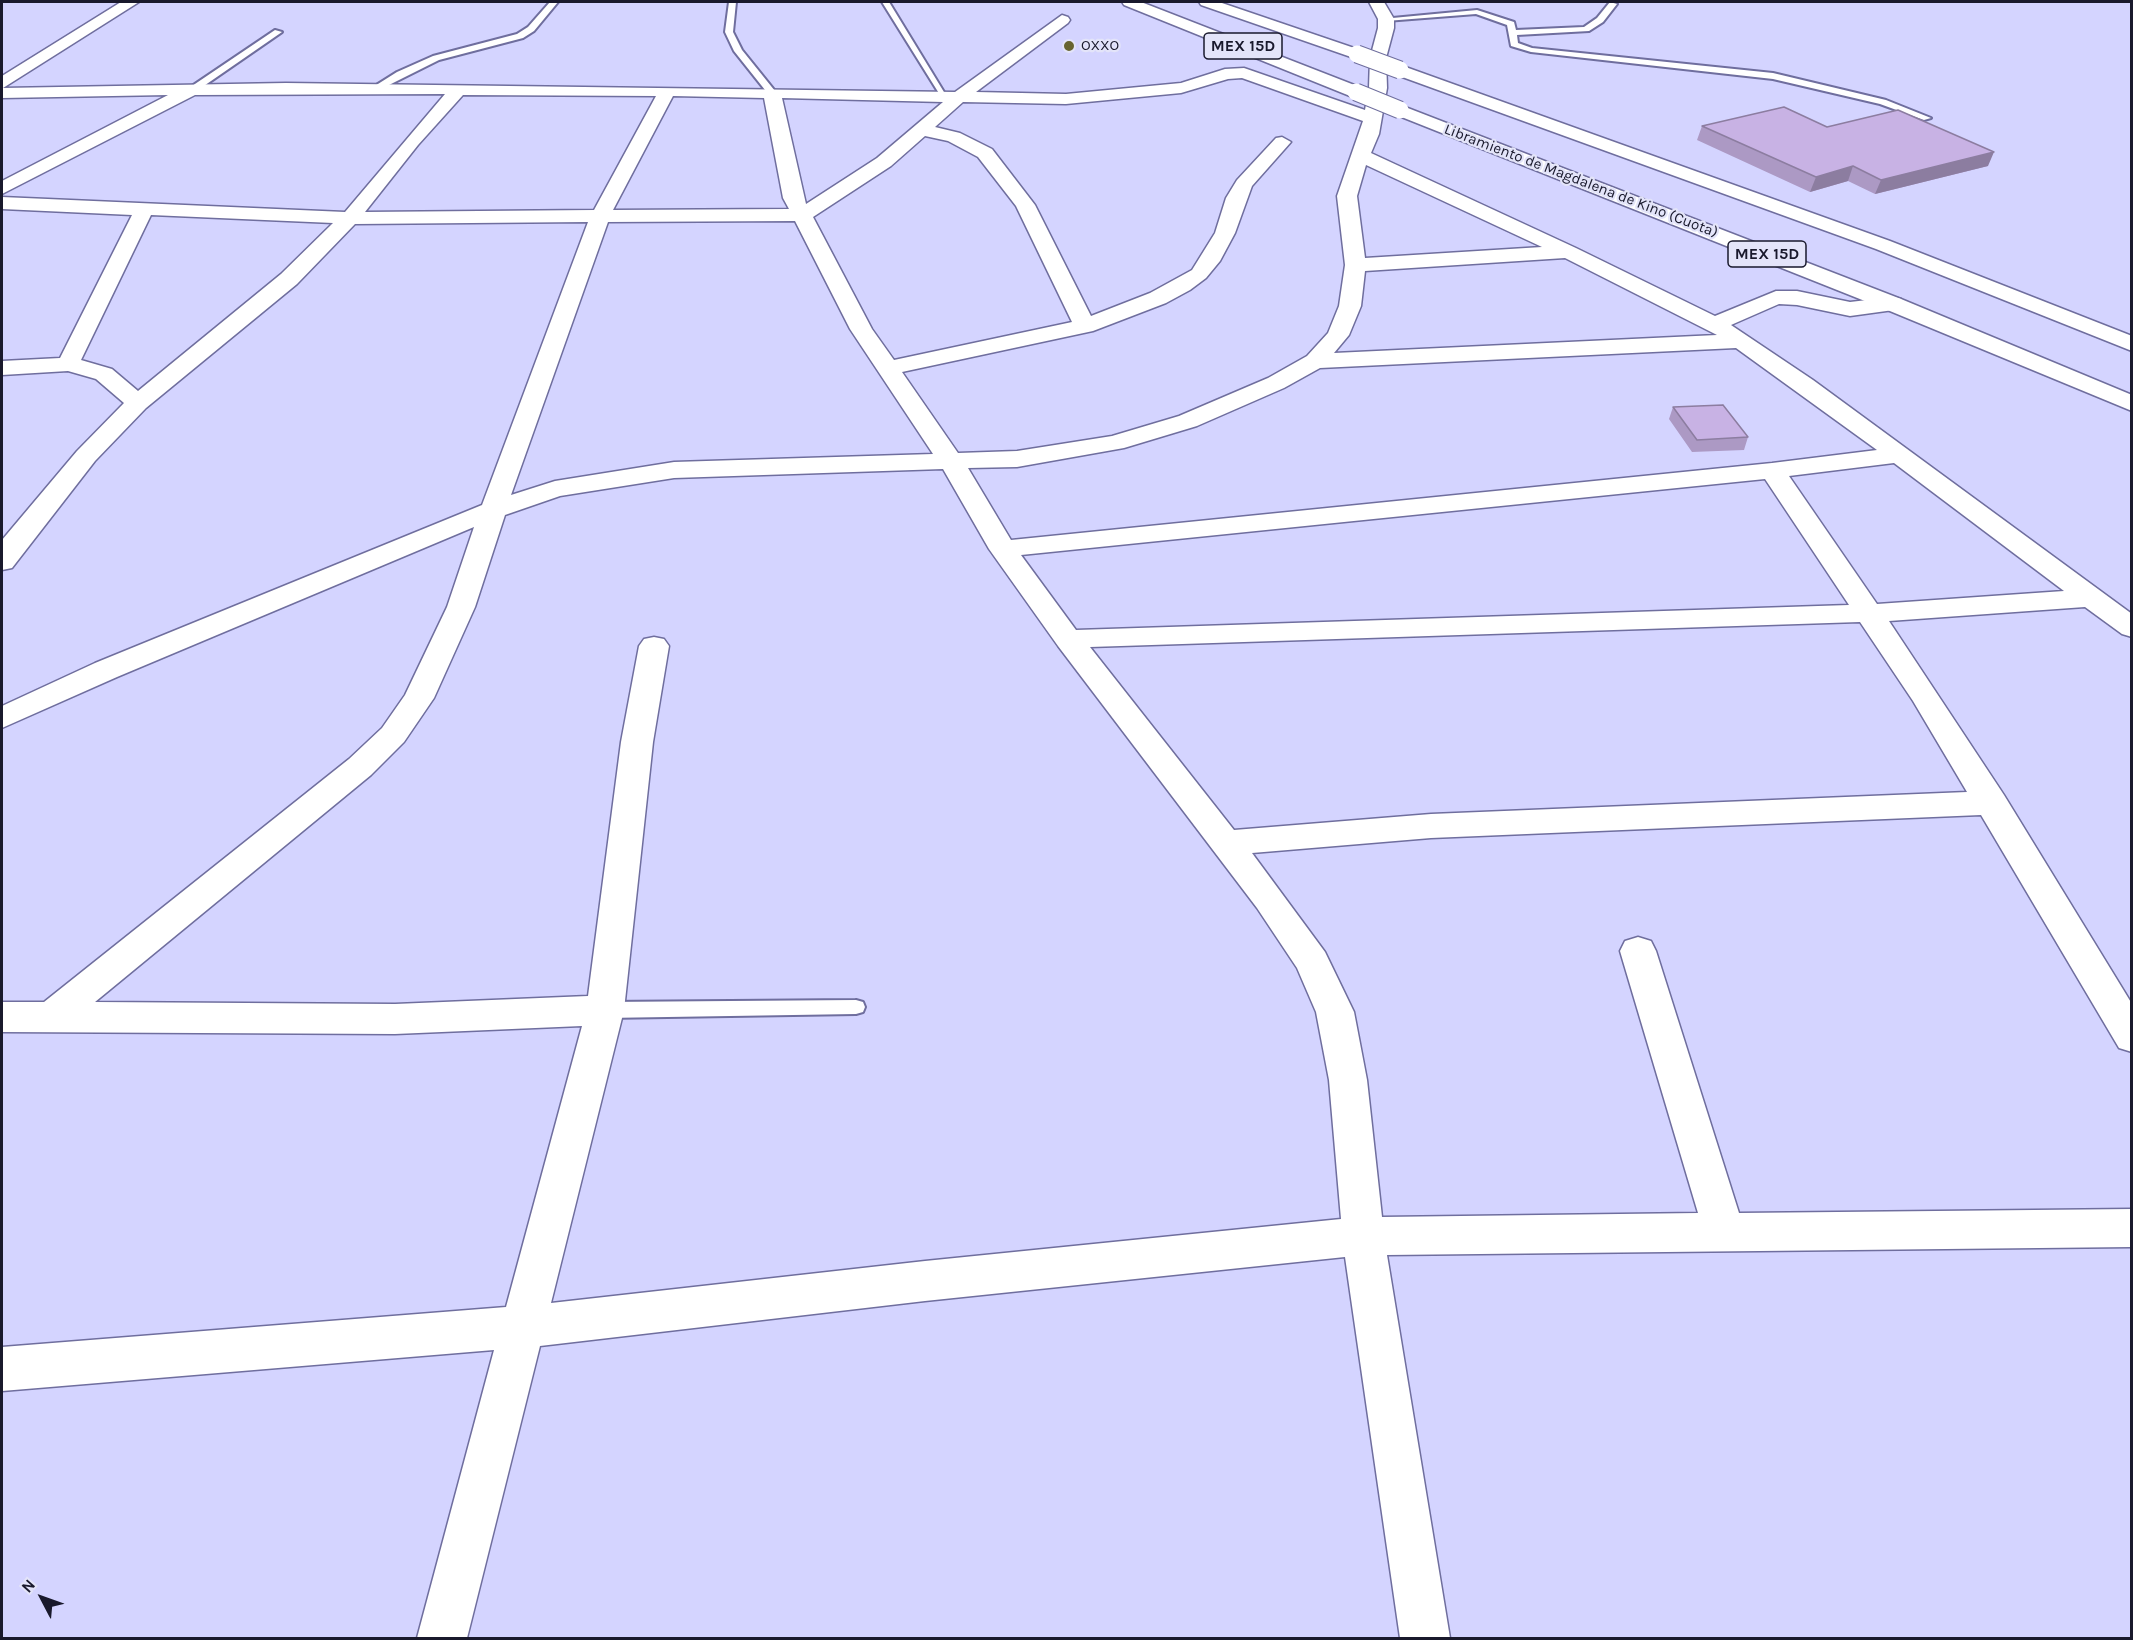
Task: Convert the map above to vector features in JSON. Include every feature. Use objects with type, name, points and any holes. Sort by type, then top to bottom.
[{"type":"main road","points":[[2,83],[131,2]]},
{"type":"main road","name":"Libramiento de Magdalena de Kino (Cuota)","points":[[1129,2],[1893,304],[2132,404]]},
{"type":"main road","name":"MEX 15D","points":[[1206,2],[1357,54],[1883,245],[2132,344]]},
{"type":"main road","points":[[2,718],[106,670],[493,510],[555,489],[674,470],[952,463],[1017,459],[1115,442],[1188,421],[1276,383],[1315,361],[1338,335],[1350,306],[1355,265],[1347,196],[1372,118],[1382,10]]},
{"type":"main road","points":[[2,203],[350,218],[803,215],[849,188],[923,130],[952,96],[1062,20]]},
{"type":"main road","points":[[2,93],[195,88],[667,91],[1090,98],[1145,89],[1182,88],[1202,84],[1225,74],[1244,73],[1372,118]]},
{"type":"main road","points":[[2,188],[195,88]]},
{"type":"main road","points":[[2,562],[12,546],[86,456],[138,403],[289,279],[350,218],[412,141],[459,90]]},
{"type":"main road","points":[[49,1019],[236,870],[360,767],[393,735],[419,698],[461,607],[493,510],[600,217],[667,91]]},
{"type":"main road","points":[[772,93],[793,198],[861,329],[952,463],[1003,549],[1068,639],[1269,899],[1312,962],[1335,1012],[1348,1080],[1363,1236],[1425,1638]]},
{"type":"main road","points":[[923,130],[954,137],[985,153],[1024,205],[1085,327]]},
{"type":"main road","points":[[889,368],[1085,327],[1158,298],[1199,274],[1210,261],[1225,233],[1236,198],[1244,184],[1282,142]]},
{"type":"main road","points":[[1360,155],[1569,252],[1715,324],[1743,341],[2132,628]]},
{"type":"main road","points":[[68,364],[145,208]]},
{"type":"main road","points":[[1355,265],[1569,252]]},
{"type":"main road","points":[[1715,324],[1776,297],[1797,298],[1850,309],[1893,304]]},
{"type":"main road","points":[[1315,361],[1743,341]]},
{"type":"main road","points":[[2,368],[68,364],[104,374],[138,403]]},
{"type":"main road","points":[[1003,549],[1772,471],[1897,454]]},
{"type":"main road","points":[[1772,471],[1926,697],[2132,1037]]},
{"type":"main road","points":[[1068,639],[1869,614],[2090,598]]},
{"type":"main road","points":[[442,1638],[605,1010],[638,742],[654,646]]},
{"type":"main road","points":[[1225,843],[1442,825],[1992,803]]},
{"type":"main road","points":[[1638,951],[1724,1232]]},
{"type":"main road","points":[[2,1017],[395,1019],[605,1010]]},
{"type":"main road","points":[[2,1369],[521,1328],[925,1281],[1363,1236],[2132,1228]]},
{"type":"lane","points":[[374,89],[436,58],[520,36],[531,29],[554,2]]},
{"type":"lane","points":[[732,2],[729,32],[738,51],[772,93]]},
{"type":"lane","points":[[885,2],[952,96]]},
{"type":"lane","points":[[1512,33],[1586,29],[1600,20],[1613,4]]},
{"type":"lane","points":[[1382,10],[1477,12],[1511,24],[1514,44],[1531,50],[1773,76],[1872,99],[1927,118]]},
{"type":"lane","points":[[195,88],[278,32]]},
{"type":"lane","points":[[605,1010],[856,1007]]},
{"type":"building","points":[[1784,107],[1827,127],[1898,110],[1994,152],[1881,180],[1853,166],[1816,177],[1702,126]]},
{"type":"building","points":[[1723,405],[1748,437],[1697,440],[1673,407]]},
{"type":"place","name":"OXXO","points":[[1069,46]]}]
